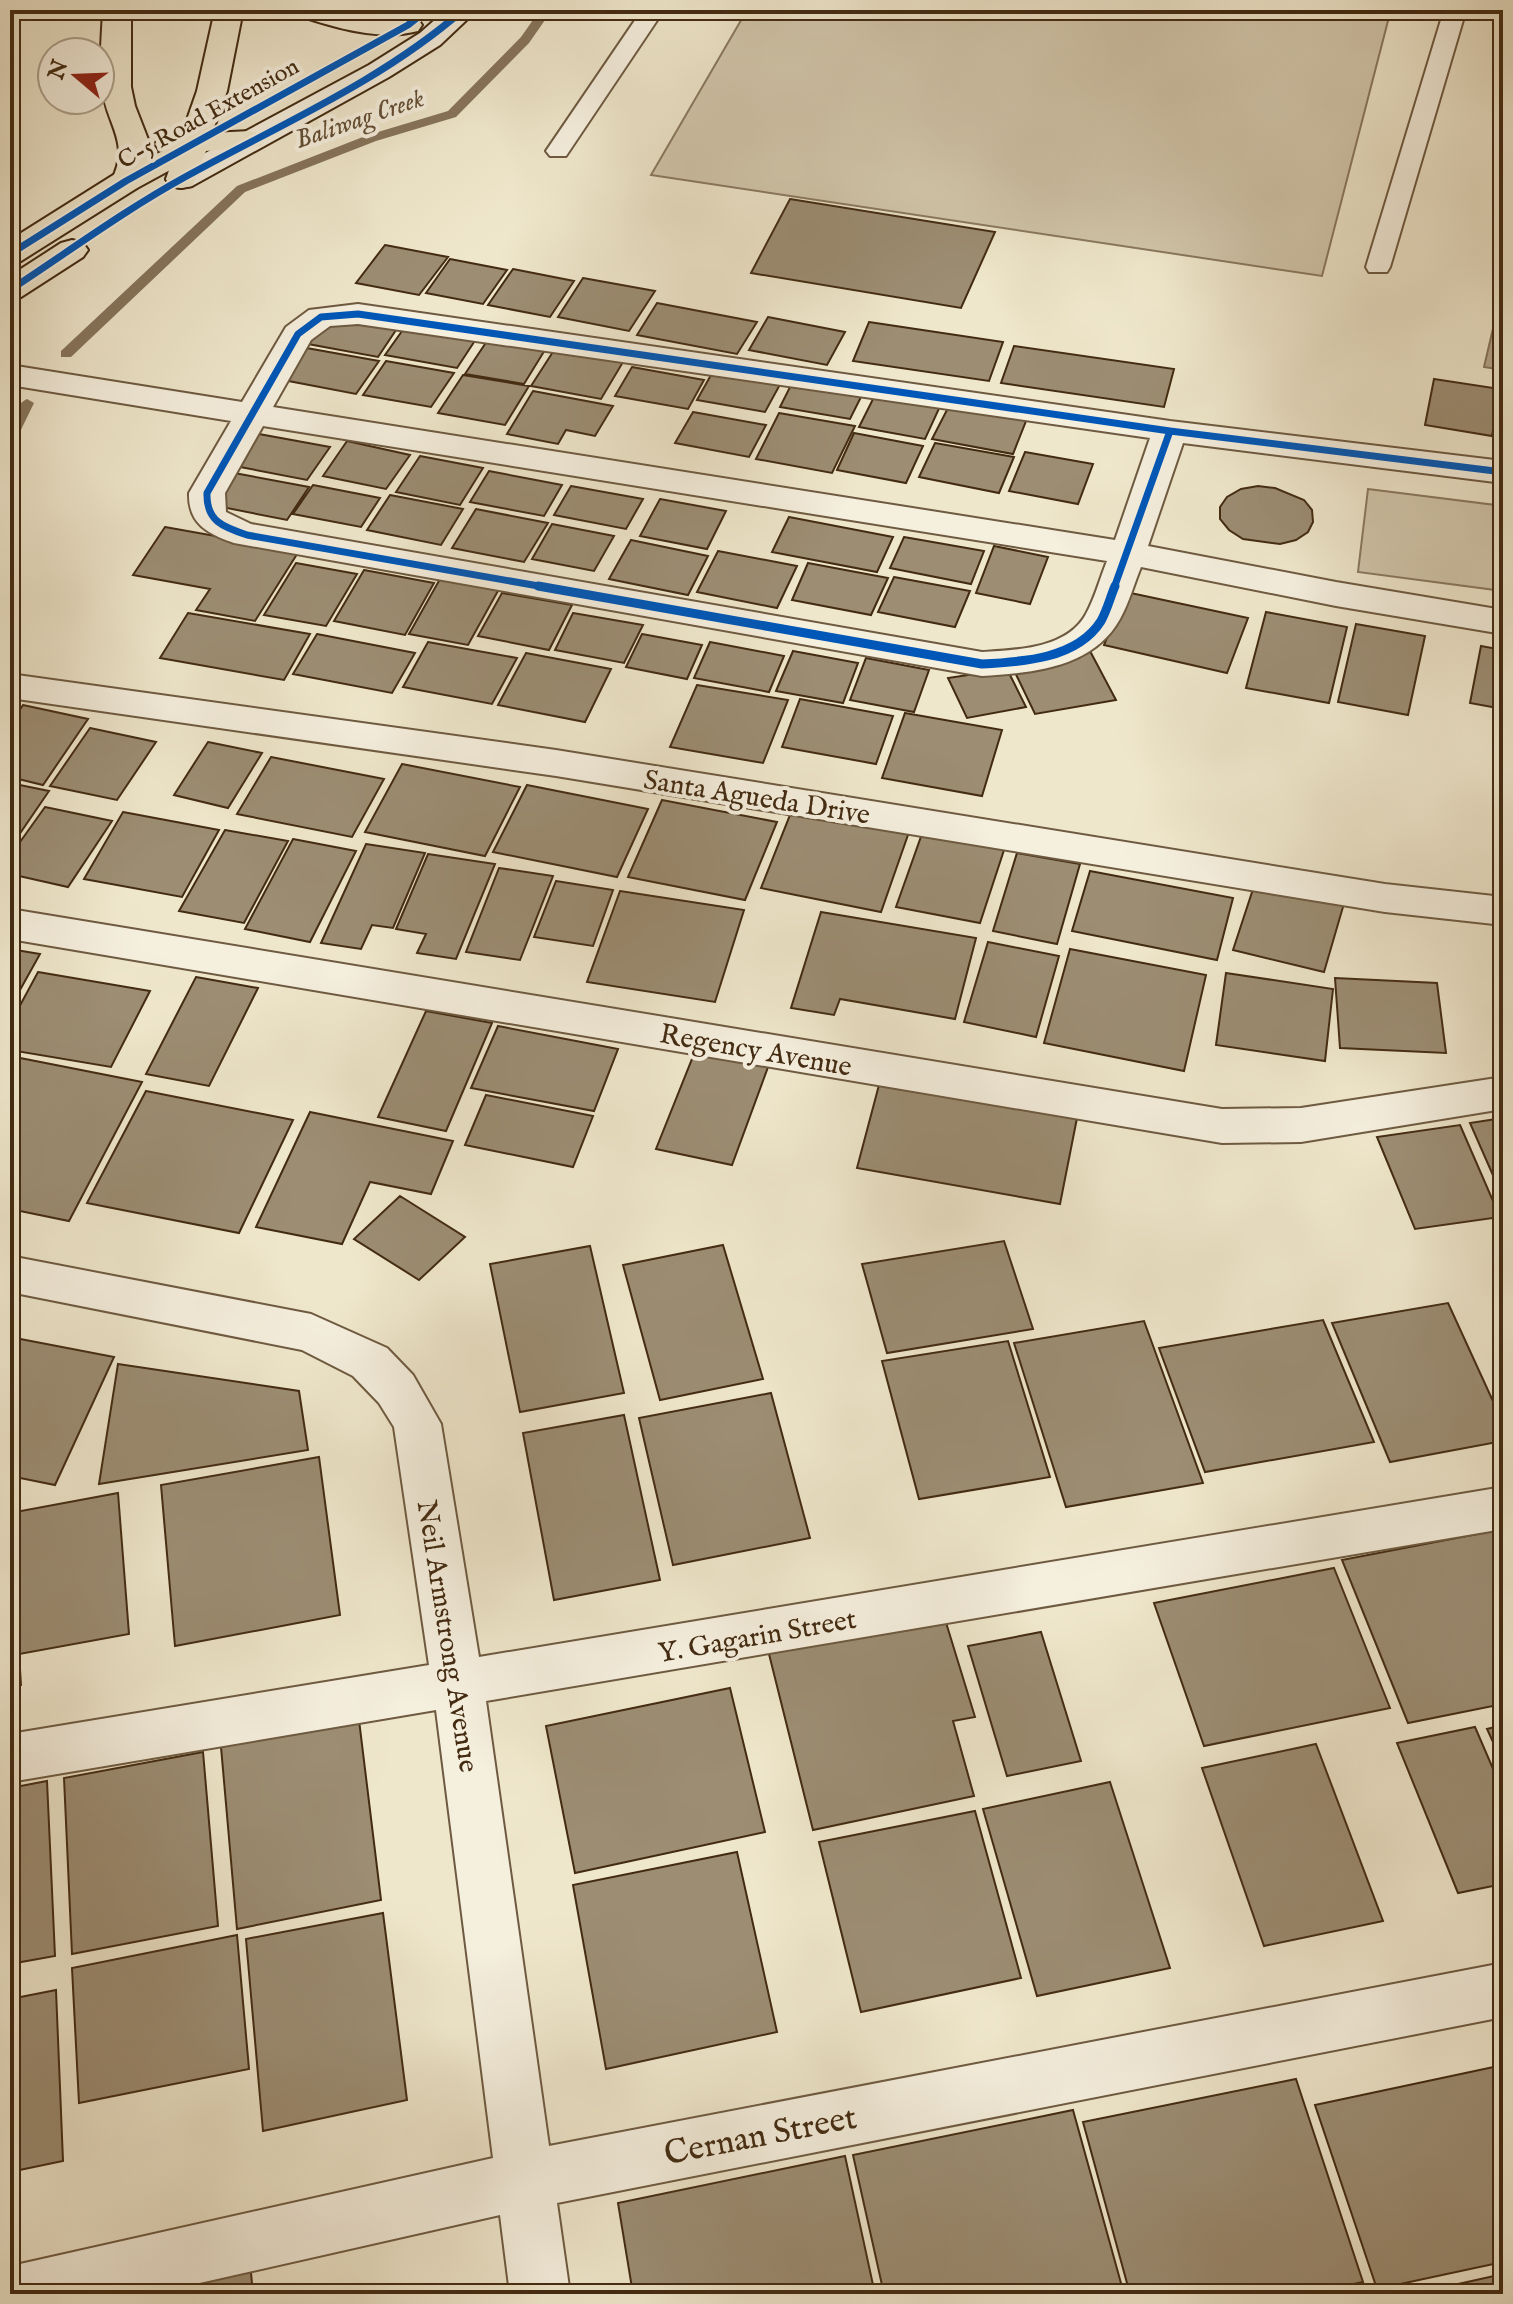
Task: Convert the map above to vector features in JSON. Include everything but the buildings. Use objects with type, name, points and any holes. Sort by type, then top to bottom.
[{"type":"main road","points":[[117,10],[118,96],[121,113],[133,133],[136,160],[126,181]]},
{"type":"main road","points":[[181,179],[212,91],[229,10]]},
{"type":"main road","points":[[310,10],[348,22],[418,18]]},
{"type":"main road","points":[[133,133],[163,143],[194,145],[250,140]]},
{"type":"main road","name":"C-5 Road Extension","points":[[10,254],[126,181],[194,145]]},
{"type":"main road","name":"C-5 Road Extension","points":[[10,290],[181,179]]},
{"type":"street","name":"C-5 Road Extension","points":[[181,179],[379,71],[430,39],[463,10]]},
{"type":"street","name":"C-5 Road Extension","points":[[194,145],[418,18]]},
{"type":"street","points":[[1170,431],[1128,553],[1098,626],[1078,642],[1050,655],[1018,662],[982,664],[278,541],[224,528],[211,519],[205,507],[207,493],[255,414],[298,334],[321,317],[358,314],[1170,431],[1503,472]]},
{"type":"street","points":[[10,375],[1128,553],[1336,594],[1503,622]]},
{"type":"street","name":"Santa Agueda Drive","points":[[10,686],[556,763],[1385,898],[1503,911]]},
{"type":"street","name":"Regency Avenue","points":[[10,924],[1222,1126],[1301,1125],[1503,1093]]},
{"type":"street","name":"Neil Armstrong Avenue","points":[[10,1274],[311,1333],[370,1362],[396,1389],[417,1424],[458,1685],[540,2294]]},
{"type":"street","name":"Y. Gagarin Street","points":[[10,1758],[1503,1508]]},
{"type":"street","name":"Cernan Street","points":[[20,2294],[525,2180],[1503,1990]]},
{"type":"lane","points":[[558,151],[653,10]]},
{"type":"lane","points":[[1378,267],[1455,10]]},
{"type":"shaded area","points":[[747,10],[1364,10],[1390,13],[1322,276],[651,175]]},
{"type":"shaded area","points":[[1503,286],[1503,370],[1484,367]]},
{"type":"shaded area","points":[[1368,489],[1503,506],[1503,591],[1358,572]]},
{"type":"waterway","name":"Baliwag Creek","points":[[66,354],[241,189],[372,138],[452,114],[525,40],[546,10]]},
{"type":"waterway","name":"Baliwag Creek","points":[[10,438],[27,403]]},
{"type":"cycle path","points":[[10,254],[126,181],[408,25],[427,10]]},
{"type":"cycle path","points":[[10,290],[181,179],[379,71],[430,39],[463,10]]},
{"type":"cycle path","points":[[1170,431],[1129,549],[1099,623],[1085,638],[1058,652],[1028,660],[997,663],[982,664],[247,535],[216,522],[208,511],[207,503],[207,493],[298,334],[321,317],[358,314],[1170,431],[1503,472]]}]
